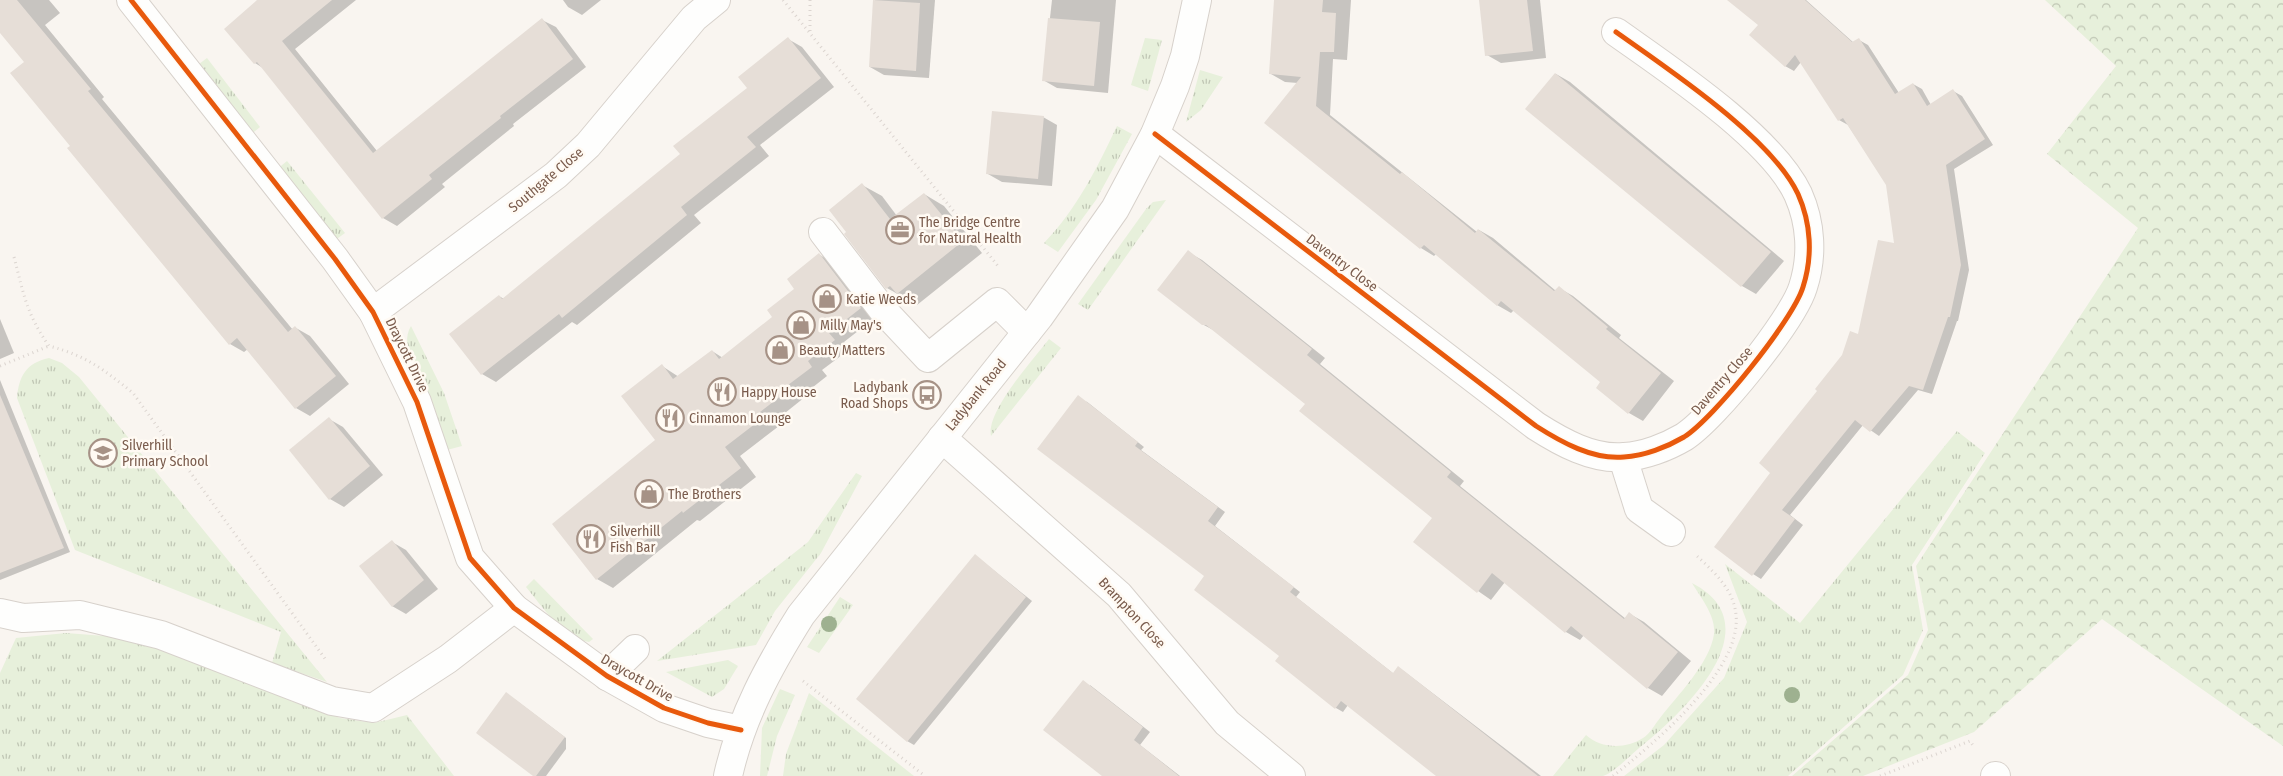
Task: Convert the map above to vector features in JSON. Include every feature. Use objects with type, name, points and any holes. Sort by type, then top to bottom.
[{"type":"street","name":"Southgate Close","points":[[373,312],[556,175],[588,145],[694,18],[716,0]]},
{"type":"street","name":"Ladybank Road","points":[[728,776],[741,730],[774,659],[801,615],[1027,332],[1070,276],[1115,210],[1155,134],[1185,56],[1198,0]]},
{"type":"street","name":"Draycott Drive","points":[[141,4],[335,259],[373,312],[417,402],[470,558],[514,608],[607,676],[664,708],[708,723],[741,730]]},
{"type":"street","name":"Daventry Close","points":[[1155,134],[1536,426],[1576,448],[1598,455],[1623,458],[1646,453],[1684,437],[1703,423],[1770,343],[1794,309],[1803,286],[1809,258],[1809,236],[1806,214],[1798,195],[1790,179],[1775,159],[1719,109],[1666,67],[1616,32]]},
{"type":"street","points":[[823,232],[882,309],[928,358],[996,302],[1027,332]]},
{"type":"street","name":"Brampton Close","points":[[942,438],[1119,595],[1227,722],[1291,776]]},
{"type":"street","points":[[1623,458],[1638,509],[1671,532]]},
{"type":"street","points":[[0,613],[23,618],[80,615],[161,635],[332,701],[373,708],[448,659],[514,608]]},
{"type":"street","points":[[607,676],[635,649]]},
{"type":"path","points":[[783,0],[1001,270]]},
{"type":"path","points":[[810,0],[810,34]]},
{"type":"path","points":[[14,257],[24,302],[34,324],[49,346]]},
{"type":"path","points":[[0,366],[49,346],[73,352],[94,362],[133,393],[332,667]]},
{"type":"path","points":[[1613,776],[1656,740],[1706,688],[1728,653],[1736,629],[1733,602],[1720,578],[1671,532]]},
{"type":"path","points":[[774,659],[925,776]]},
{"type":"path","points":[[1880,776],[1970,741],[1995,776]]},
{"type":"green space","points":[[2045,0],[2283,0],[2283,746],[2102,619],[1974,732],[1863,776],[1792,776],[1908,675],[1928,630],[1916,566],[2138,228],[2047,154],[2116,66]]},
{"type":"green space","points":[[1145,38],[1162,40],[1148,91],[1131,85]]},
{"type":"green space","points":[[207,58],[260,127],[249,136],[195,67]]},
{"type":"green space","points":[[1200,70],[1223,77],[1201,110],[1186,122]]},
{"type":"green space","points":[[1117,126],[1132,134],[1096,200],[1058,252],[1044,243],[1067,216],[1076,202],[1094,173]]},
{"type":"green space","points":[[287,161],[345,233],[334,241],[276,170]]},
{"type":"green space","points":[[1166,200],[1088,310],[1078,304],[1146,209],[1153,202]]},
{"type":"green space","points":[[411,326],[444,393],[462,446],[447,450],[429,395],[409,352],[407,343]]},
{"type":"green space","points":[[1049,339],[1061,348],[991,436],[991,425],[1003,400]]},
{"type":"green space","points":[[49,358],[62,363],[79,377],[327,682],[272,663],[281,632],[75,550],[17,398],[22,377],[29,367]]},
{"type":"green space","points":[[1957,431],[1985,453],[1912,565],[1923,630],[1903,675],[1788,776],[1624,776],[1664,745],[1724,678],[1747,622],[1725,564],[1800,623]]},
{"type":"green space","points":[[856,473],[862,476],[821,553],[775,611],[756,645],[657,661],[808,542]]},
{"type":"green space","points":[[534,579],[593,639],[589,642],[579,640],[570,635],[546,612],[526,587]]},
{"type":"green space","points":[[1692,583],[1715,601],[1725,622],[1723,645],[1713,668],[1697,692],[1678,714],[1607,775],[1553,776],[1586,735],[1599,743],[1614,746],[1636,742],[1646,736],[1700,668],[1711,645],[1714,627],[1710,614]]},
{"type":"green space","points":[[840,597],[853,605],[819,653],[807,647]]},
{"type":"green space","points":[[66,633],[118,637],[159,647],[291,701],[340,718],[374,723],[407,715],[454,776],[0,776],[0,673],[16,638]]},
{"type":"green space","points":[[728,660],[738,666],[724,689],[712,697],[666,672]]},
{"type":"green space","points":[[780,689],[795,695],[777,736],[767,776],[760,776],[762,728]]},
{"type":"green space","points":[[809,693],[914,776],[783,776],[786,754]]},
{"type":"building","points":[[0,0],[17,0],[91,89],[88,91],[288,332],[295,326],[336,376],[295,409],[237,338],[229,345],[67,148],[70,146],[10,73],[24,62],[0,33]]},
{"type":"building","points":[[257,0],[332,0],[282,41],[373,153],[542,18],[573,59],[429,175],[432,179],[382,219],[257,62],[254,64],[224,29]]},
{"type":"building","points":[[873,0],[920,3],[916,71],[869,67]]},
{"type":"building","points":[[1274,0],[1323,0],[1322,12],[1336,13],[1334,52],[1320,52],[1316,106],[1400,174],[1402,172],[1475,233],[1478,229],[1554,291],[1559,286],[1608,327],[1606,329],[1661,373],[1628,414],[1596,388],[1600,382],[1501,301],[1497,306],[1424,245],[1420,249],[1264,123],[1301,77],[1269,74]]},
{"type":"building","points":[[1479,0],[1527,0],[1533,51],[1485,56]]},
{"type":"building","points":[[1727,0],[1805,0],[1852,42],[1859,38],[1895,94],[1913,83],[1927,106],[1953,89],[1985,139],[1946,165],[1961,265],[1950,317],[1948,317],[1923,390],[1909,386],[1870,432],[1855,420],[1782,510],[1795,519],[1752,576],[1714,547],[1770,473],[1759,463],[1817,391],[1815,389],[1842,355],[1850,331],[1858,334],[1878,240],[1894,243],[1886,185],[1843,118],[1838,121],[1795,55],[1785,67],[1749,35],[1758,25]]},
{"type":"building","points":[[1048,18],[1100,22],[1094,86],[1042,81]]},
{"type":"building","points":[[788,37],[821,78],[747,137],[756,147],[681,207],[687,215],[562,318],[559,314],[481,375],[449,334],[499,295],[502,299],[680,154],[673,146],[747,88],[738,77]]},
{"type":"building","points":[[1555,73],[1771,252],[1741,287],[1525,109]]},
{"type":"building","points":[[992,111],[1044,116],[1038,179],[986,174]]},
{"type":"building","name":"The Bridge Centre for Natural Health","points":[[862,183],[890,219],[924,193],[963,241],[897,294],[890,286],[886,289],[844,234],[846,232],[829,210]]},
{"type":"building","points":[[1188,250],[1312,349],[1307,355],[1451,472],[1447,477],[1624,619],[1629,612],[1678,652],[1647,689],[1571,626],[1565,633],[1492,573],[1477,593],[1413,542],[1432,518],[1299,411],[1305,404],[1206,325],[1202,325],[1157,290]]},
{"type":"building","points":[[819,253],[861,308],[829,333],[835,340],[808,361],[812,367],[788,385],[791,388],[760,412],[764,417],[725,447],[741,468],[683,513],[682,511],[596,580],[552,524],[655,440],[621,396],[662,364],[673,379],[712,350],[719,359],[772,317],[767,310],[794,289],[787,279]]},
{"type":"building","points":[[0,395],[64,548],[0,573]]},
{"type":"building","points":[[1078,395],[1138,442],[1135,446],[1218,507],[1208,521],[1294,587],[1290,592],[1393,673],[1398,666],[1538,776],[1436,776],[1341,701],[1335,709],[1275,661],[1279,656],[1194,590],[1204,576],[1037,449]]},
{"type":"building","points":[[329,417],[370,466],[329,500],[289,450]]},
{"type":"building","points":[[392,540],[424,580],[392,607],[359,566]]},
{"type":"building","points":[[975,554],[1026,597],[907,742],[856,699]]},
{"type":"building","points":[[1083,680],[1143,727],[1134,740],[1179,776],[1102,776],[1043,730]]},
{"type":"building","points":[[506,692],[565,737],[536,776],[533,776],[476,733]]},
{"type":"cycle path","points":[[131,0],[335,259],[373,312],[417,402],[470,558],[514,608],[607,676],[664,708],[708,723],[741,730]]},
{"type":"cycle path","points":[[1155,134],[1536,426],[1567,444],[1589,453],[1612,457],[1639,455],[1684,437],[1714,410],[1751,367],[1784,322],[1803,287],[1808,263],[1809,240],[1806,216],[1798,194],[1785,172],[1765,150],[1716,105],[1616,32]]},
{"type":"place","name":"The Bridge Centre for Natural Health","points":[[900,230]]},
{"type":"place","name":"Katie Weeds","points":[[827,299]]},
{"type":"place","name":"Milly May's","points":[[801,325]]},
{"type":"place","name":"Beauty Matters","points":[[780,350]]},
{"type":"place","name":"Happy House","points":[[722,392]]},
{"type":"place","name":"Ladybank Road Shops","points":[[927,395]]},
{"type":"place","name":"Cinnamon Lounge","points":[[670,418]]},
{"type":"place","name":"Silverhill Primary School","points":[[103,453]]},
{"type":"place","name":"The Brothers","points":[[649,494]]},
{"type":"place","name":"Silverhill Fish Bar","points":[[591,539]]}]
